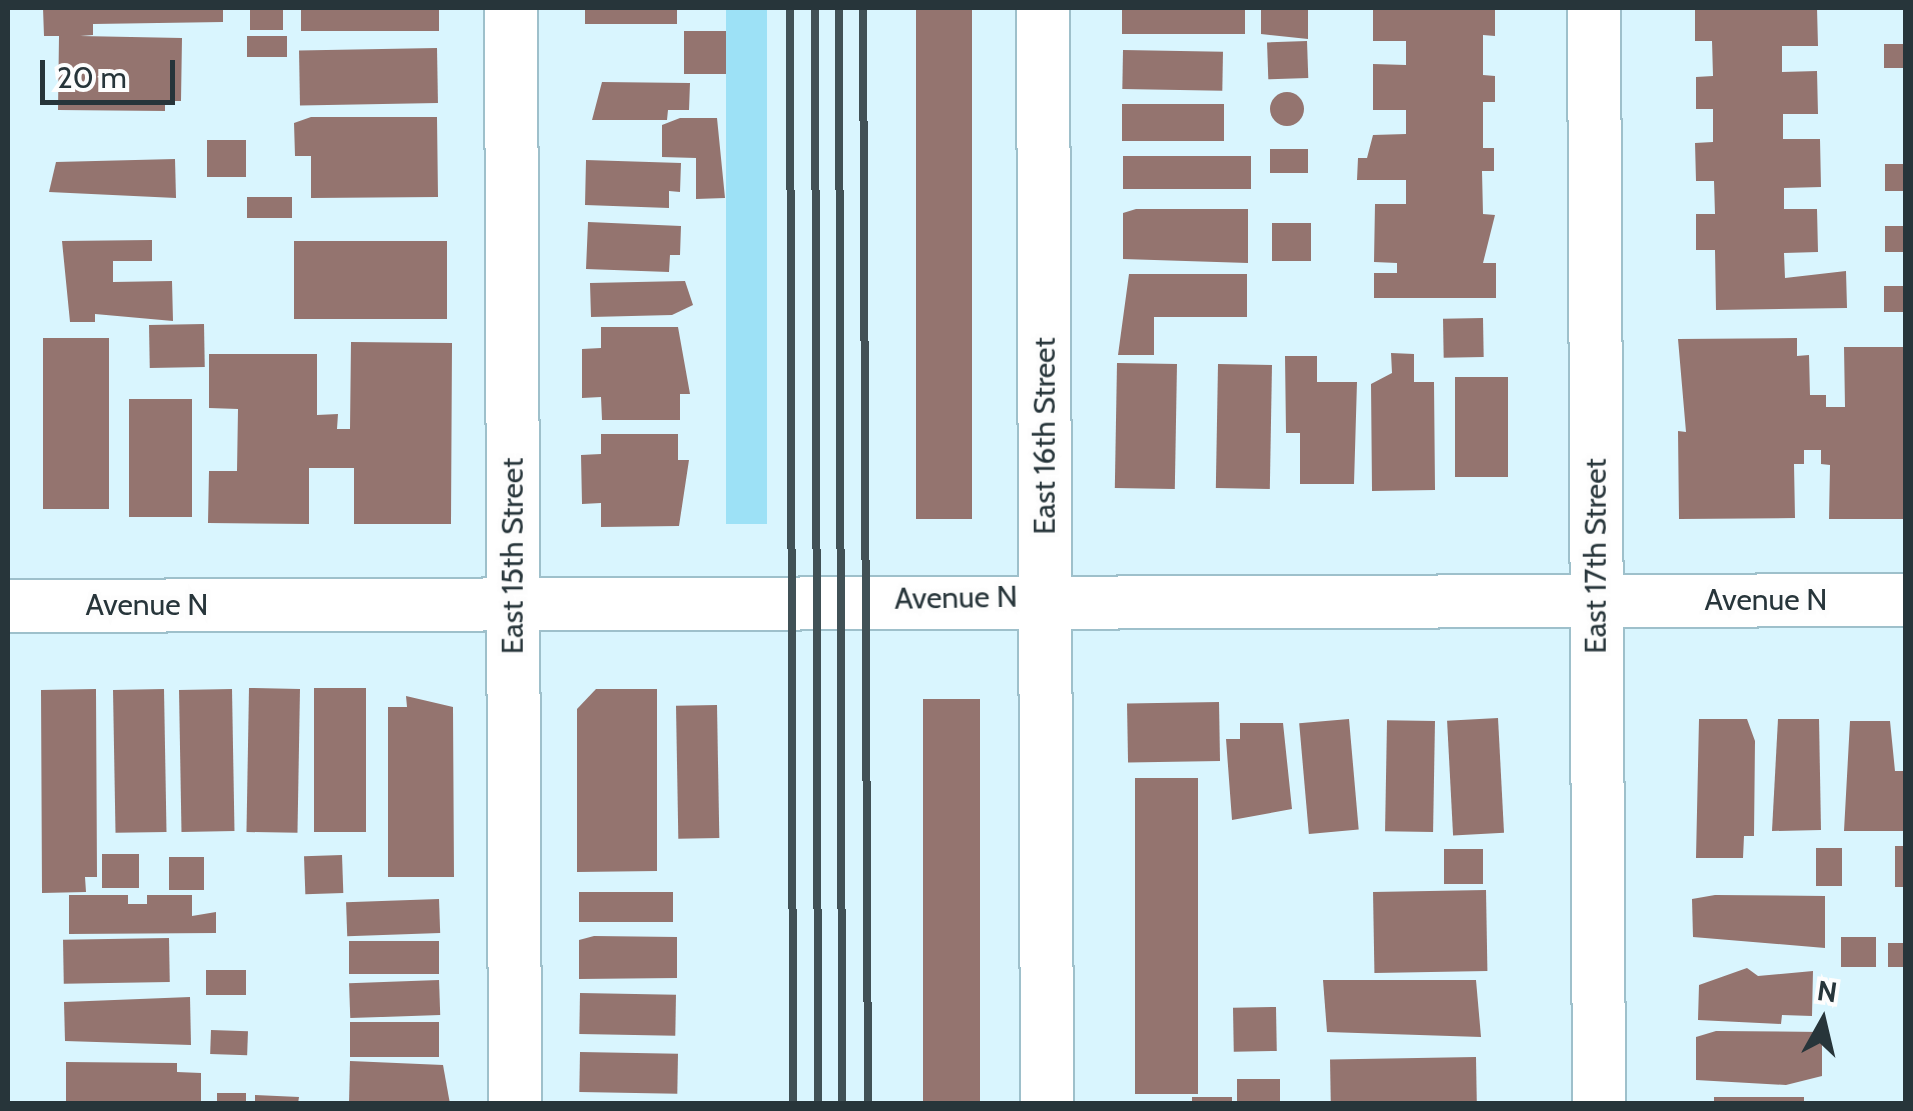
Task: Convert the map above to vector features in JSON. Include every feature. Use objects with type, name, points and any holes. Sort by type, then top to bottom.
[{"type":"street","name":"East 15th Street","points":[[511,8],[515,1104]]},
{"type":"street","name":"East 16th Street","points":[[1043,8],[1047,1104]]},
{"type":"street","name":"East 17th Street","points":[[1594,8],[1599,1104]]},
{"type":"street","name":"Avenue N","points":[[8,606],[1045,597],[1906,600]]},
{"type":"shaded area","points":[[726,8],[767,8],[767,524],[726,524]]},
{"type":"building","points":[[43,8],[223,8],[223,22],[93,24],[93,35],[80,36],[182,38],[181,101],[165,101],[165,111],[58,110],[59,36],[44,36]]},
{"type":"building","points":[[250,8],[283,8],[283,30],[250,30]]},
{"type":"building","points":[[301,8],[439,8],[439,31],[301,31]]},
{"type":"building","points":[[585,8],[677,8],[677,24],[585,24]]},
{"type":"building","points":[[916,8],[972,8],[972,519],[916,519]]},
{"type":"building","points":[[1122,8],[1245,8],[1245,34],[1122,34]]},
{"type":"building","points":[[1261,8],[1308,8],[1308,39],[1261,34]]},
{"type":"building","points":[[1373,8],[1495,8],[1495,36],[1483,35],[1483,75],[1495,76],[1495,102],[1483,102],[1483,148],[1494,148],[1494,171],[1482,171],[1483,214],[1495,215],[1483,263],[1496,263],[1496,298],[1374,298],[1374,273],[1397,273],[1397,263],[1374,262],[1375,204],[1406,204],[1406,180],[1357,180],[1358,158],[1367,158],[1373,135],[1406,134],[1406,110],[1373,110],[1373,64],[1406,65],[1406,41],[1373,41]]},
{"type":"building","points":[[1695,8],[1817,8],[1818,46],[1782,46],[1782,72],[1817,71],[1818,114],[1783,114],[1783,139],[1820,139],[1821,187],[1784,188],[1784,209],[1817,209],[1818,252],[1784,253],[1785,278],[1846,271],[1847,308],[1716,310],[1715,250],[1696,250],[1696,214],[1715,214],[1714,181],[1696,181],[1695,143],[1713,142],[1713,109],[1696,109],[1696,77],[1713,76],[1712,41],[1695,41]]},
{"type":"building","points":[[684,31],[726,31],[726,74],[684,74]]},
{"type":"building","points":[[247,36],[287,36],[287,57],[247,57]]},
{"type":"building","points":[[1307,41],[1308,78],[1268,79],[1267,42]]},
{"type":"building","points":[[1884,44],[1906,44],[1906,68],[1884,68]]},
{"type":"building","points":[[437,48],[438,103],[300,105],[299,50]]},
{"type":"building","points":[[1123,50],[1223,52],[1222,91],[1122,89]]},
{"type":"building","points":[[602,82],[690,83],[689,110],[668,110],[667,120],[592,120]]},
{"type":"building","points":[[1287,92],[1299,97],[1304,109],[1299,121],[1287,126],[1275,121],[1270,109],[1275,97]]},
{"type":"building","points":[[1122,104],[1224,104],[1224,141],[1122,141]]},
{"type":"building","points":[[311,117],[437,117],[438,197],[311,198],[311,156],[295,156],[294,123]]},
{"type":"building","points":[[680,118],[717,118],[725,198],[696,199],[696,158],[662,157],[662,125]]},
{"type":"building","points":[[207,140],[246,140],[246,177],[207,177]]},
{"type":"building","points":[[1270,149],[1308,149],[1308,173],[1270,173]]},
{"type":"building","points":[[1123,156],[1251,156],[1251,189],[1123,189]]},
{"type":"building","points":[[175,159],[176,198],[49,192],[56,162]]},
{"type":"building","points":[[586,160],[681,163],[680,192],[669,191],[669,208],[585,205]]},
{"type":"building","points":[[1885,164],[1906,164],[1906,191],[1885,191]]},
{"type":"building","points":[[247,197],[292,197],[292,218],[247,218]]},
{"type":"building","points":[[1136,209],[1248,209],[1248,263],[1123,259],[1123,213]]},
{"type":"building","points":[[588,222],[681,226],[680,255],[670,255],[669,272],[586,269]]},
{"type":"building","points":[[1272,223],[1311,223],[1311,261],[1272,261]]},
{"type":"building","points":[[1885,226],[1906,226],[1906,252],[1885,252]]},
{"type":"building","points":[[152,240],[152,261],[113,261],[113,282],[172,281],[173,321],[95,314],[95,322],[70,322],[62,241]]},
{"type":"building","points":[[294,241],[447,241],[447,319],[294,319]]},
{"type":"building","points":[[1129,274],[1247,274],[1247,317],[1154,317],[1154,355],[1118,355]]},
{"type":"building","points":[[685,281],[693,305],[672,315],[591,317],[590,283]]},
{"type":"building","points":[[1884,286],[1906,286],[1906,312],[1884,312]]},
{"type":"building","points":[[1483,318],[1484,357],[1444,358],[1443,319]]},
{"type":"building","points":[[204,324],[205,367],[150,368],[149,325]]},
{"type":"building","points":[[601,327],[678,327],[690,394],[680,394],[680,420],[602,420],[601,397],[582,398],[582,349],[601,348]]},
{"type":"building","points":[[43,338],[109,338],[109,509],[43,509]]},
{"type":"building","points":[[1797,338],[1797,356],[1809,355],[1810,395],[1826,395],[1826,407],[1845,407],[1844,347],[1906,347],[1906,519],[1829,519],[1830,465],[1821,464],[1821,450],[1804,450],[1804,464],[1794,464],[1795,518],[1679,519],[1678,431],[1686,432],[1678,339]]},
{"type":"building","points":[[351,342],[452,343],[451,524],[354,524],[354,468],[309,468],[309,524],[208,523],[209,471],[237,471],[238,409],[209,408],[209,354],[317,354],[317,415],[338,414],[337,429],[350,429]]},
{"type":"building","points":[[1391,353],[1414,354],[1414,382],[1434,382],[1435,490],[1372,491],[1371,384],[1392,373]]},
{"type":"building","points":[[1285,356],[1317,356],[1317,382],[1357,382],[1354,484],[1300,484],[1300,433],[1286,433]]},
{"type":"building","points":[[1117,363],[1177,364],[1175,489],[1115,488]]},
{"type":"building","points":[[1218,364],[1272,365],[1270,489],[1216,488]]},
{"type":"building","points":[[1455,377],[1508,377],[1508,477],[1455,477]]},
{"type":"building","points":[[129,399],[192,399],[192,517],[129,517]]},
{"type":"building","points":[[601,434],[678,434],[678,460],[689,460],[679,526],[601,527],[601,503],[582,504],[581,455],[601,454]]},
{"type":"building","points":[[249,688],[300,689],[297,833],[246,832]]},
{"type":"building","points":[[314,688],[366,688],[366,832],[314,832]]},
{"type":"building","points":[[96,689],[97,877],[85,877],[86,892],[42,893],[41,690]]},
{"type":"building","points":[[164,689],[166,832],[116,833],[113,690]]},
{"type":"building","points":[[232,689],[234,831],[181,832],[179,690]]},
{"type":"building","points":[[596,689],[657,689],[657,871],[577,872],[577,709]]},
{"type":"building","points":[[406,696],[453,707],[454,877],[388,877],[388,707],[407,707]]},
{"type":"building","points":[[923,699],[980,699],[980,1104],[923,1104]]},
{"type":"building","points":[[1219,702],[1220,761],[1128,763],[1127,704]]},
{"type":"building","points":[[717,705],[719,838],[678,839],[676,706]]},
{"type":"building","points":[[1498,718],[1504,833],[1453,836],[1447,721]]},
{"type":"building","points":[[1349,719],[1359,830],[1309,834],[1299,723]]},
{"type":"building","points":[[1699,719],[1747,719],[1755,741],[1754,836],[1744,836],[1743,858],[1696,858]]},
{"type":"building","points":[[1778,719],[1819,719],[1821,830],[1772,831]]},
{"type":"building","points":[[1387,720],[1435,721],[1433,832],[1385,831]]},
{"type":"building","points":[[1850,721],[1890,721],[1895,771],[1903,771],[1903,831],[1844,831]]},
{"type":"building","points":[[1240,723],[1283,723],[1292,809],[1232,820],[1226,739],[1240,739]]},
{"type":"building","points":[[1135,778],[1198,778],[1198,1094],[1135,1094]]},
{"type":"building","points":[[1895,846],[1906,846],[1906,887],[1895,887]]},
{"type":"building","points":[[1816,848],[1842,848],[1842,886],[1816,886]]},
{"type":"building","points":[[1444,849],[1483,849],[1483,884],[1444,884]]},
{"type":"building","points":[[102,854],[139,854],[139,888],[102,888]]},
{"type":"building","points":[[342,855],[343,893],[305,894],[304,856]]},
{"type":"building","points":[[169,857],[204,857],[204,890],[169,890]]},
{"type":"building","points":[[1486,890],[1487,971],[1374,973],[1373,892]]},
{"type":"building","points":[[579,892],[673,892],[673,922],[579,922]]},
{"type":"building","points":[[69,895],[128,895],[128,904],[147,904],[147,895],[192,895],[192,916],[216,912],[216,933],[69,934]]},
{"type":"building","points":[[1715,895],[1825,896],[1825,948],[1693,937],[1692,899]]},
{"type":"building","points":[[439,899],[440,933],[347,936],[346,902]]},
{"type":"building","points":[[594,936],[677,937],[677,978],[579,979],[579,940]]},
{"type":"building","points":[[1841,937],[1876,937],[1876,967],[1841,967]]},
{"type":"building","points":[[169,938],[170,982],[64,984],[63,940]]},
{"type":"building","points":[[349,941],[439,941],[439,974],[349,974]]},
{"type":"building","points":[[1888,943],[1906,943],[1906,967],[1888,967]]},
{"type":"building","points":[[1747,968],[1758,976],[1813,971],[1812,1016],[1782,1015],[1781,1024],[1698,1020],[1699,985]]},
{"type":"building","points":[[206,970],[246,970],[246,995],[206,995]]},
{"type":"building","points":[[439,980],[440,1015],[350,1018],[349,983]]},
{"type":"building","points":[[1323,980],[1476,980],[1481,1037],[1327,1032]]},
{"type":"building","points":[[580,993],[676,995],[675,1036],[579,1034]]},
{"type":"building","points":[[190,997],[191,1045],[65,1041],[64,1002]]},
{"type":"building","points":[[1276,1007],[1277,1051],[1234,1052],[1233,1008]]},
{"type":"building","points":[[350,1022],[439,1022],[439,1057],[350,1057]]},
{"type":"building","points":[[211,1030],[248,1031],[247,1055],[210,1054]]},
{"type":"building","points":[[1716,1031],[1822,1032],[1822,1076],[1786,1085],[1696,1080],[1696,1037]]},
{"type":"building","points":[[580,1052],[678,1054],[677,1094],[579,1092]]},
{"type":"building","points":[[1476,1057],[1477,1104],[1331,1104],[1330,1060]]},
{"type":"building","points":[[350,1061],[443,1065],[450,1104],[349,1104]]},
{"type":"building","points":[[66,1062],[177,1063],[177,1072],[201,1073],[201,1104],[66,1103]]},
{"type":"building","points":[[1237,1079],[1280,1079],[1280,1104],[1237,1104]]},
{"type":"building","points":[[217,1093],[246,1093],[246,1104],[217,1104]]},
{"type":"building","points":[[255,1095],[299,1097],[298,1104],[255,1104]]},
{"type":"building","points":[[1192,1097],[1232,1097],[1232,1104],[1192,1104]]},
{"type":"building","points":[[1714,1097],[1804,1097],[1804,1104],[1714,1104]]},
{"type":"railway","points":[[790,8],[793,1104]]},
{"type":"railway","points":[[815,8],[818,1104]]},
{"type":"railway","points":[[839,8],[842,1104]]},
{"type":"railway","points":[[863,8],[868,1104]]}]
